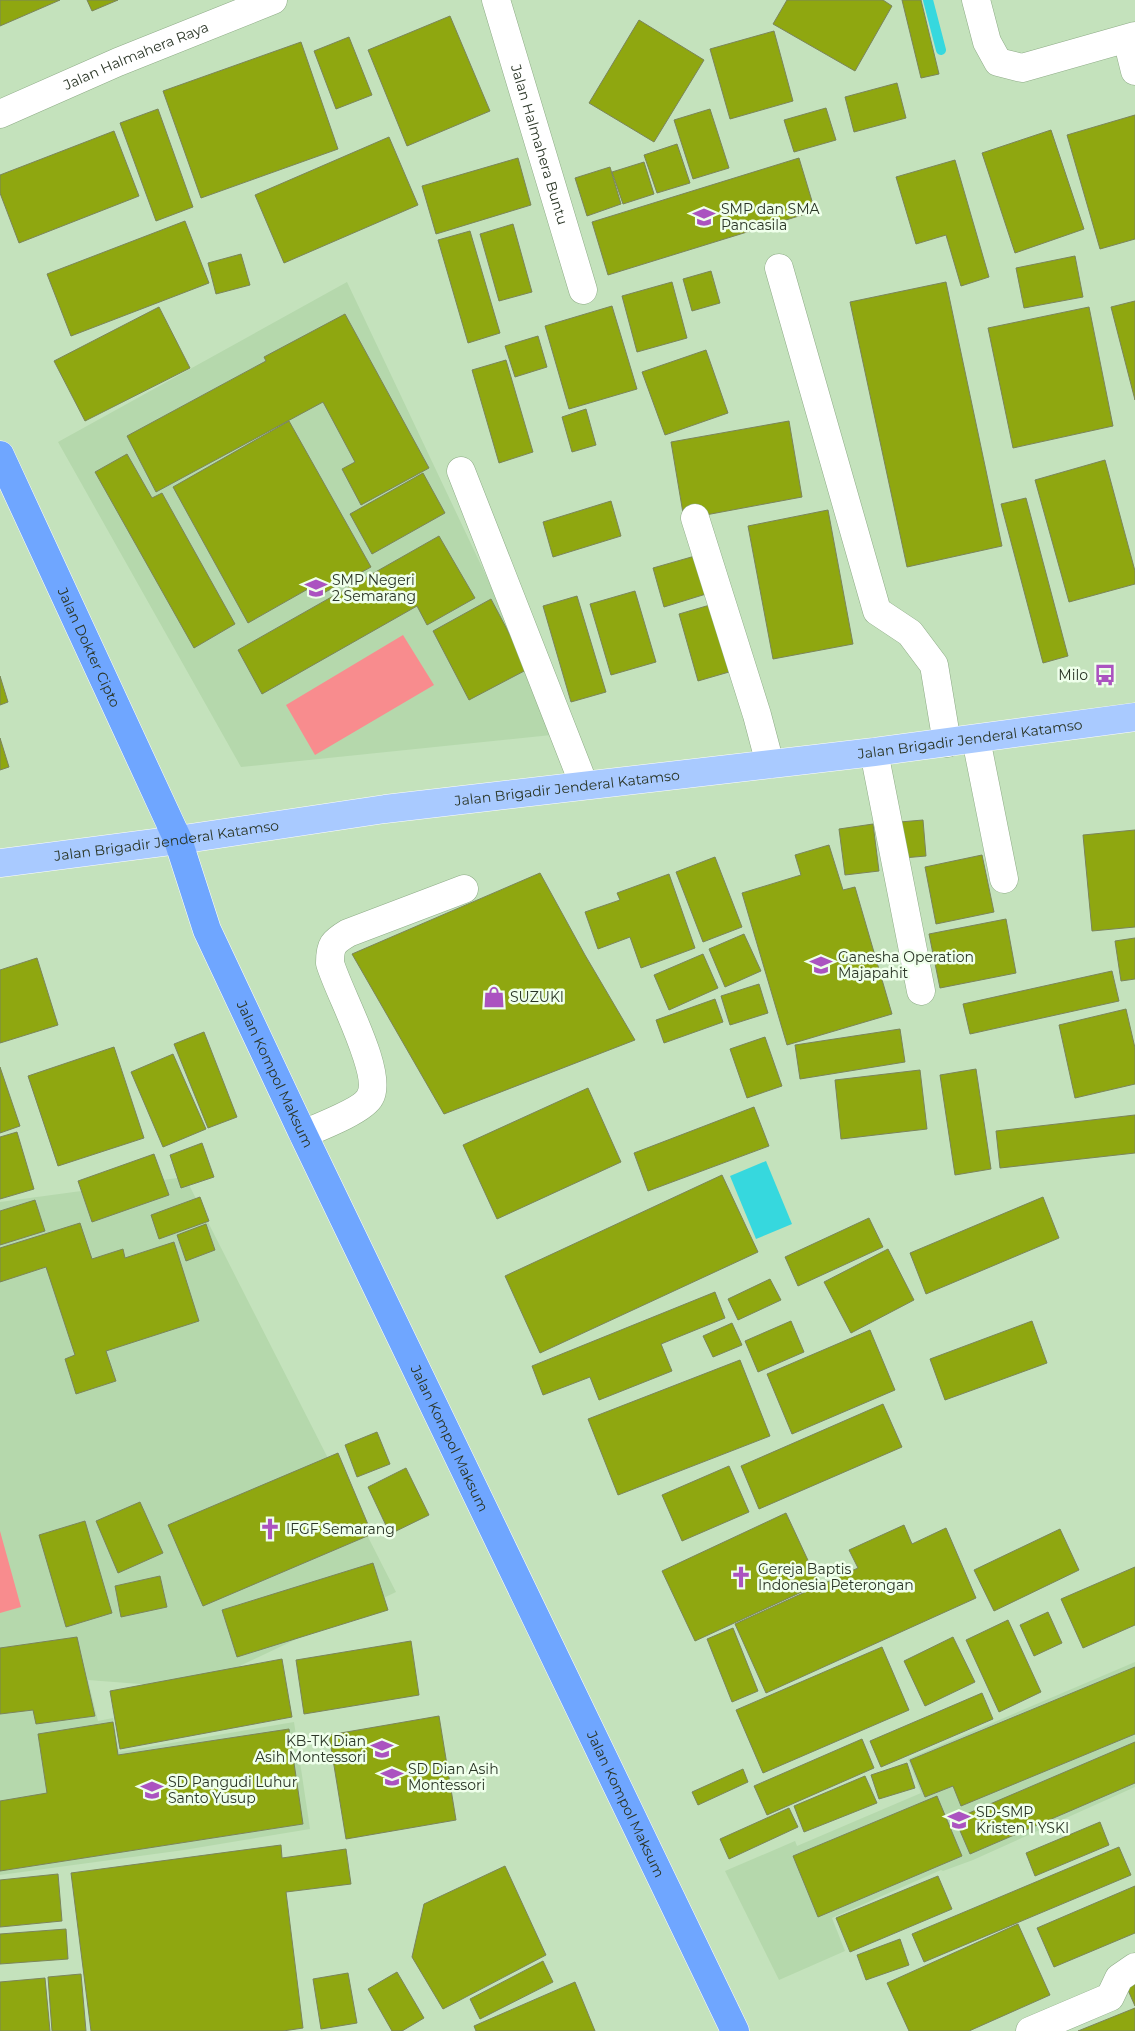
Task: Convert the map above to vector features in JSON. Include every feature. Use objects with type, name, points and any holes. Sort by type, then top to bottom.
[{"type":"highway","name":"Jalan Dokter Cipto","points":[[0,455],[178,840]]},
{"type":"highway","name":"Jalan Kompol Maksum","points":[[178,840],[207,930],[303,1134],[735,2031]]},
{"type":"main road","name":"Jalan Brigadir Jenderal Katamso","points":[[0,863],[178,840],[386,809],[874,752],[1135,717]]},
{"type":"street","name":"Jalan Halmahera Raya","points":[[0,114],[118,62],[273,0]]},
{"type":"street","name":"Jalan Halmahera Buntu","points":[[496,0],[583,290]]},
{"type":"street","points":[[976,0],[987,42],[998,62],[1022,68],[1131,38],[1135,71]]},
{"type":"street","points":[[779,268],[877,610],[910,633],[934,665],[947,743]]},
{"type":"street","points":[[461,471],[584,785]]},
{"type":"street","points":[[695,518],[757,715],[770,764]]},
{"type":"street","points":[[976,739],[1004,879]]},
{"type":"street","points":[[874,752],[921,991]]},
{"type":"street","points":[[303,1134],[341,1118],[370,1099],[374,1085],[372,1071],[364,1048],[330,963],[330,950],[335,941],[348,933],[464,889]]},
{"type":"street","points":[[1030,2031],[1110,1997],[1120,1978],[1135,1968]]},
{"type":"shaded area","name":"SMP Negeri 2 Semarang","points":[[347,282],[561,734],[241,767],[58,442]]},
{"type":"shaded area","points":[[403,635],[434,685],[315,755],[286,705]]},
{"type":"shaded area","points":[[185,1177],[396,1592],[193,1688],[88,1680],[98,1721],[113,1718],[119,1752],[294,1722],[310,1829],[184,1850],[0,1875],[0,1202]]},
{"type":"shaded area","points":[[0,1531],[21,1607],[0,1613]]},
{"type":"shaded area","name":"SD-SMP Kristen 1 YSKI","points":[[1135,1662],[1135,1787],[973,1860],[943,1871],[941,1870],[832,1918],[845,1951],[779,1980],[725,1871],[795,1841],[797,1846],[921,1793],[908,1759]]},
{"type":"water","points":[[766,1161],[792,1224],[756,1239],[730,1176]]},
{"type":"building","points":[[0,0],[60,0],[0,26]]},
{"type":"building","points":[[87,0],[118,0],[92,11]]},
{"type":"building","points":[[787,0],[883,0],[892,6],[855,71],[773,24]]},
{"type":"building","points":[[902,0],[921,0],[939,74],[921,78]]},
{"type":"building","points":[[450,16],[490,111],[407,146],[368,50]]},
{"type":"building","points":[[639,20],[704,60],[654,142],[589,103]]},
{"type":"building","points":[[774,31],[793,101],[730,119],[710,49]]},
{"type":"building","points":[[349,37],[372,95],[336,109],[314,51]]},
{"type":"building","points":[[301,42],[338,149],[201,198],[163,91]]},
{"type":"building","points":[[897,83],[906,118],[854,132],[845,97]]},
{"type":"building","points":[[826,108],[836,140],[794,152],[784,120]]},
{"type":"building","points":[[158,109],[193,207],[156,221],[120,123]]},
{"type":"building","points":[[710,109],[729,168],[693,179],[674,120]]},
{"type":"building","points":[[1135,115],[1135,239],[1100,249],[1067,135]]},
{"type":"building","points":[[1051,130],[1084,229],[1015,253],[982,153]]},
{"type":"building","points":[[114,131],[139,196],[19,243],[0,193],[0,175]]},
{"type":"building","points":[[389,137],[418,205],[284,263],[255,195]]},
{"type":"building","points":[[677,144],[690,183],[657,193],[644,155]]},
{"type":"building","points":[[518,158],[531,205],[436,234],[422,186]]},
{"type":"building","name":"SMP dan SMA Pancasila","points":[[799,158],[815,211],[608,275],[592,222]]},
{"type":"building","points":[[955,160],[989,277],[961,286],[946,235],[916,244],[896,177]]},
{"type":"building","points":[[644,162],[654,194],[623,204],[612,172]]},
{"type":"building","points":[[610,167],[621,204],[587,216],[575,178]]},
{"type":"building","points":[[185,221],[209,283],[71,336],[47,274]]},
{"type":"building","points":[[513,224],[532,292],[499,301],[480,234]]},
{"type":"building","points":[[470,231],[500,333],[468,343],[438,240]]},
{"type":"building","points":[[241,254],[250,285],[216,294],[208,263]]},
{"type":"building","points":[[1075,256],[1083,297],[1024,308],[1016,268]]},
{"type":"building","points":[[711,271],[720,303],[692,311],[683,279]]},
{"type":"building","points":[[672,282],[687,338],[637,352],[622,296]]},
{"type":"building","points":[[946,282],[1002,546],[907,567],[850,302]]},
{"type":"building","points":[[1135,301],[1135,400],[1111,307]]},
{"type":"building","points":[[612,306],[637,389],[569,409],[545,326]]},
{"type":"building","points":[[159,307],[190,368],[85,421],[54,361]]},
{"type":"building","points":[[1089,307],[1113,426],[1013,448],[988,328]]},
{"type":"building","points":[[345,314],[429,468],[361,505],[342,469],[355,462],[323,402],[156,492],[127,436],[266,361],[264,357]]},
{"type":"building","points":[[538,336],[547,367],[515,377],[505,346]]},
{"type":"building","points":[[706,350],[728,413],[665,435],[642,372]]},
{"type":"building","points":[[506,360],[533,452],[499,463],[472,370]]},
{"type":"building","points":[[586,409],[596,445],[572,452],[562,417]]},
{"type":"building","points":[[289,421],[371,567],[320,595],[315,585],[248,623],[173,487]]},
{"type":"building","points":[[789,421],[802,497],[684,519],[671,442]]},
{"type":"building","points":[[127,454],[152,498],[162,493],[235,624],[194,648],[95,472]]},
{"type":"building","points":[[1105,460],[1135,571],[1135,584],[1069,602],[1035,480]]},
{"type":"building","points":[[423,473],[445,513],[372,554],[350,514]]},
{"type":"building","points":[[1026,498],[1068,656],[1043,663],[1001,504]]},
{"type":"building","points":[[611,501],[621,536],[553,557],[543,522]]},
{"type":"building","points":[[828,510],[853,644],[773,659],[748,526]]},
{"type":"building","points":[[439,536],[475,598],[427,625],[417,606],[262,694],[238,650]]},
{"type":"building","points":[[695,556],[706,594],[664,607],[653,568]]},
{"type":"building","points":[[635,591],[656,662],[611,675],[590,604]]},
{"type":"building","points":[[577,596],[606,692],[571,702],[543,606]]},
{"type":"building","points":[[491,599],[528,669],[469,700],[433,631]]},
{"type":"building","points":[[710,605],[729,672],[698,681],[679,614]]},
{"type":"building","points":[[0,676],[8,702],[0,705]]},
{"type":"building","points":[[0,738],[9,767],[0,770]]},
{"type":"building","points":[[923,820],[926,856],[903,858],[900,822]]},
{"type":"building","points":[[873,824],[879,871],[845,875],[839,829]]},
{"type":"building","points":[[1135,830],[1135,927],[1092,931],[1083,835]]},
{"type":"building","name":"Ganesha Operation Majapahit","points":[[829,845],[843,890],[855,887],[892,1014],[787,1045],[742,893],[801,875],[795,855]]},
{"type":"building","points":[[982,855],[994,912],[936,924],[925,867]]},
{"type":"building","points":[[715,857],[742,927],[703,942],[676,872]]},
{"type":"building","name":"SUZUKI","points":[[540,873],[635,1040],[444,1114],[352,954]]},
{"type":"building","points":[[669,874],[695,948],[641,968],[630,937],[598,949],[585,912],[620,900],[617,893]]},
{"type":"building","points":[[1006,919],[1016,973],[940,988],[929,934]]},
{"type":"building","points":[[744,934],[761,971],[725,987],[709,949]]},
{"type":"building","points":[[1135,938],[1135,979],[1121,981],[1115,941]]},
{"type":"building","points":[[703,954],[718,988],[669,1010],[654,975]]},
{"type":"building","points":[[37,958],[58,1025],[0,1043],[0,970]]},
{"type":"building","points":[[1112,971],[1119,1001],[970,1034],[963,1004]]},
{"type":"building","points":[[759,984],[768,1013],[730,1025],[721,996]]},
{"type":"building","points":[[715,999],[723,1022],[664,1043],[656,1020]]},
{"type":"building","points":[[1126,1009],[1135,1048],[1135,1084],[1075,1098],[1059,1025]]},
{"type":"building","points":[[900,1029],[905,1062],[800,1079],[795,1045]]},
{"type":"building","points":[[204,1032],[237,1117],[208,1128],[174,1044]]},
{"type":"building","points":[[765,1037],[782,1086],[747,1098],[730,1049]]},
{"type":"building","points":[[114,1047],[144,1138],[58,1166],[28,1076]]},
{"type":"building","points":[[173,1054],[206,1129],[163,1147],[131,1072]]},
{"type":"building","points":[[0,1067],[20,1126],[0,1133]]},
{"type":"building","points":[[976,1069],[991,1169],[955,1175],[940,1075]]},
{"type":"building","points":[[920,1070],[927,1129],[841,1139],[835,1080]]},
{"type":"building","points":[[588,1088],[621,1162],[497,1219],[463,1145]]},
{"type":"building","points":[[754,1107],[769,1146],[648,1191],[634,1153]]},
{"type":"building","points":[[1135,1115],[1135,1153],[1000,1168],[996,1131]]},
{"type":"building","points":[[17,1132],[34,1189],[0,1199],[0,1137]]},
{"type":"building","points":[[202,1143],[214,1177],[181,1188],[170,1155]]},
{"type":"building","points":[[154,1154],[169,1195],[92,1222],[78,1181]]},
{"type":"building","points":[[722,1175],[758,1252],[540,1353],[505,1276]]},
{"type":"building","points":[[200,1197],[209,1221],[159,1239],[151,1215]]},
{"type":"building","points":[[1043,1197],[1059,1238],[926,1294],[910,1253]]},
{"type":"building","points":[[35,1200],[45,1231],[0,1245],[0,1211]]},
{"type":"building","points":[[869,1218],[883,1247],[798,1286],[785,1257]]},
{"type":"building","points":[[80,1223],[92,1259],[123,1249],[125,1258],[174,1242],[199,1321],[106,1351],[116,1381],[76,1394],[65,1359],[75,1355],[46,1267],[0,1282],[0,1248]]},
{"type":"building","points":[[206,1224],[215,1250],[186,1261],[177,1235]]},
{"type":"building","points":[[888,1249],[914,1300],[851,1333],[824,1282]]},
{"type":"building","points":[[770,1279],[781,1300],[738,1320],[728,1299]]},
{"type":"building","points":[[715,1292],[725,1318],[661,1344],[672,1371],[599,1400],[590,1377],[543,1395],[532,1366]]},
{"type":"building","points":[[791,1321],[804,1352],[758,1372],[745,1341]]},
{"type":"building","points":[[1032,1321],[1047,1363],[945,1400],[930,1359]]},
{"type":"building","points":[[732,1323],[742,1345],[713,1357],[703,1336]]},
{"type":"building","points":[[870,1330],[895,1390],[792,1434],[767,1374]]},
{"type":"building","points":[[740,1360],[770,1436],[618,1495],[588,1419]]},
{"type":"building","points":[[883,1404],[902,1447],[759,1509],[741,1466]]},
{"type":"building","points":[[377,1432],[390,1464],[357,1477],[345,1445]]},
{"type":"building","name":"IFGF Semarang","points":[[338,1453],[372,1534],[203,1606],[168,1525]]},
{"type":"building","points":[[729,1466],[749,1512],[682,1541],[662,1495]]},
{"type":"building","points":[[406,1468],[429,1515],[390,1534],[368,1487]]},
{"type":"building","points":[[140,1502],[163,1553],[118,1573],[96,1521]]},
{"type":"building","name":"Gereja Baptis Indonesia Peterongan","points":[[786,1513],[819,1584],[695,1641],[662,1571]]},
{"type":"building","points":[[85,1521],[112,1613],[66,1627],[39,1535]]},
{"type":"building","points":[[904,1525],[912,1544],[946,1528],[976,1598],[766,1693],[735,1624],[858,1568],[849,1550]]},
{"type":"building","points":[[1060,1529],[1079,1570],[994,1611],[974,1570]]},
{"type":"building","points":[[373,1563],[388,1610],[237,1657],[222,1610]]},
{"type":"building","points":[[1135,1567],[1135,1625],[1083,1648],[1061,1599]]},
{"type":"building","points":[[160,1576],[167,1607],[121,1617],[115,1586]]},
{"type":"building","points":[[1048,1612],[1062,1643],[1034,1656],[1020,1625]]},
{"type":"building","points":[[1008,1620],[1041,1692],[999,1712],[966,1640]]},
{"type":"building","points":[[733,1628],[758,1691],[732,1702],[707,1639]]},
{"type":"building","points":[[77,1637],[95,1716],[36,1724],[33,1710],[0,1714],[0,1648]]},
{"type":"building","points":[[953,1637],[975,1682],[925,1706],[904,1661]]},
{"type":"building","points":[[411,1641],[419,1695],[304,1714],[296,1660]]},
{"type":"building","points":[[882,1647],[909,1710],[763,1773],[736,1710]]},
{"type":"building","points":[[282,1659],[292,1717],[120,1749],[110,1691]]},
{"type":"building","points":[[1135,1667],[1135,1734],[961,1806],[953,1786],[925,1797],[910,1760]]},
{"type":"building","points":[[982,1693],[993,1719],[881,1767],[870,1741]]},
{"type":"building","name":"SD Dian Asih Montessori","points":[[439,1716],[456,1820],[346,1839],[329,1735]]},
{"type":"building","name":"SD Pangudi Luhur Santo Yusup","points":[[113,1722],[118,1755],[289,1729],[303,1824],[0,1871],[0,1801],[47,1793],[38,1734]]},
{"type":"building","points":[[862,1739],[874,1768],[767,1815],[754,1786]]},
{"type":"building","points":[[1135,1742],[1135,1783],[970,1854],[955,1819]]},
{"type":"building","points":[[907,1763],[915,1788],[879,1799],[871,1775]]},
{"type":"building","points":[[743,1769],[748,1782],[698,1805],[692,1792]]},
{"type":"building","points":[[865,1776],[877,1803],[804,1832],[794,1806]]},
{"type":"building","points":[[937,1796],[962,1856],[818,1917],[793,1856]]},
{"type":"building","points":[[789,1808],[798,1827],[729,1859],[720,1839]]},
{"type":"building","points":[[1100,1822],[1109,1845],[1035,1876],[1026,1853]]},
{"type":"building","points":[[281,1845],[282,1858],[346,1849],[351,1884],[286,1892],[303,2028],[283,2031],[91,2031],[71,1873]]},
{"type":"building","points":[[1119,1847],[1131,1875],[924,1962],[912,1934]]},
{"type":"building","points":[[505,1866],[546,1955],[443,2009],[412,1957],[424,1904]]},
{"type":"building","points":[[58,1874],[62,1921],[0,1927],[0,1880]]},
{"type":"building","points":[[938,1876],[952,1909],[850,1952],[836,1918]]},
{"type":"building","points":[[1135,1886],[1135,1933],[1054,1967],[1037,1928]]},
{"type":"building","points":[[1018,1924],[1050,1995],[969,2031],[909,2031],[887,1983]]},
{"type":"building","points":[[66,1929],[68,1959],[0,1964],[0,1934]]},
{"type":"building","points":[[900,1939],[909,1965],[866,1980],[857,1955]]},
{"type":"building","points":[[543,1961],[553,1982],[480,2019],[470,1999]]},
{"type":"building","points":[[397,1972],[424,2018],[402,2031],[392,2031],[368,1989]]},
{"type":"building","points":[[348,1973],[357,2023],[321,2029],[313,1979]]},
{"type":"building","points":[[81,1974],[86,2031],[52,2031],[48,1977]]},
{"type":"building","points":[[1135,1976],[1135,2006],[1124,1981]]},
{"type":"building","points":[[45,1978],[50,2031],[0,2031],[0,1982]]},
{"type":"building","points":[[575,1982],[595,2031],[476,2031],[474,2026]]},
{"type":"building","points":[[1135,2008],[1135,2031],[1078,2031]]},
{"type":"waterway","points":[[928,0],[941,50]]},
{"type":"place","name":"SMP dan SMA Pancasila","points":[[704,217]]},
{"type":"place","name":"SMP Negeri 2 Semarang","points":[[316,588]]},
{"type":"place","name":"Milo","points":[[1105,675]]},
{"type":"place","name":"Ganesha Operation Majapahit","points":[[821,965]]},
{"type":"place","name":"SUZUKI","points":[[494,997]]},
{"type":"place","name":"IFGF Semarang","points":[[270,1529]]},
{"type":"place","name":"Gereja Baptis Indonesia Peterongan","points":[[741,1577]]},
{"type":"place","name":"KB-TK Dian Asih Montessori","points":[[382,1749]]},
{"type":"place","name":"SD Dian Asih Montessori","points":[[392,1777]]},
{"type":"place","name":"SD Pangudi Luhur Santo Yusup","points":[[152,1790]]},
{"type":"place","name":"SD-SMP Kristen 1 YSKI","points":[[959,1820]]}]
